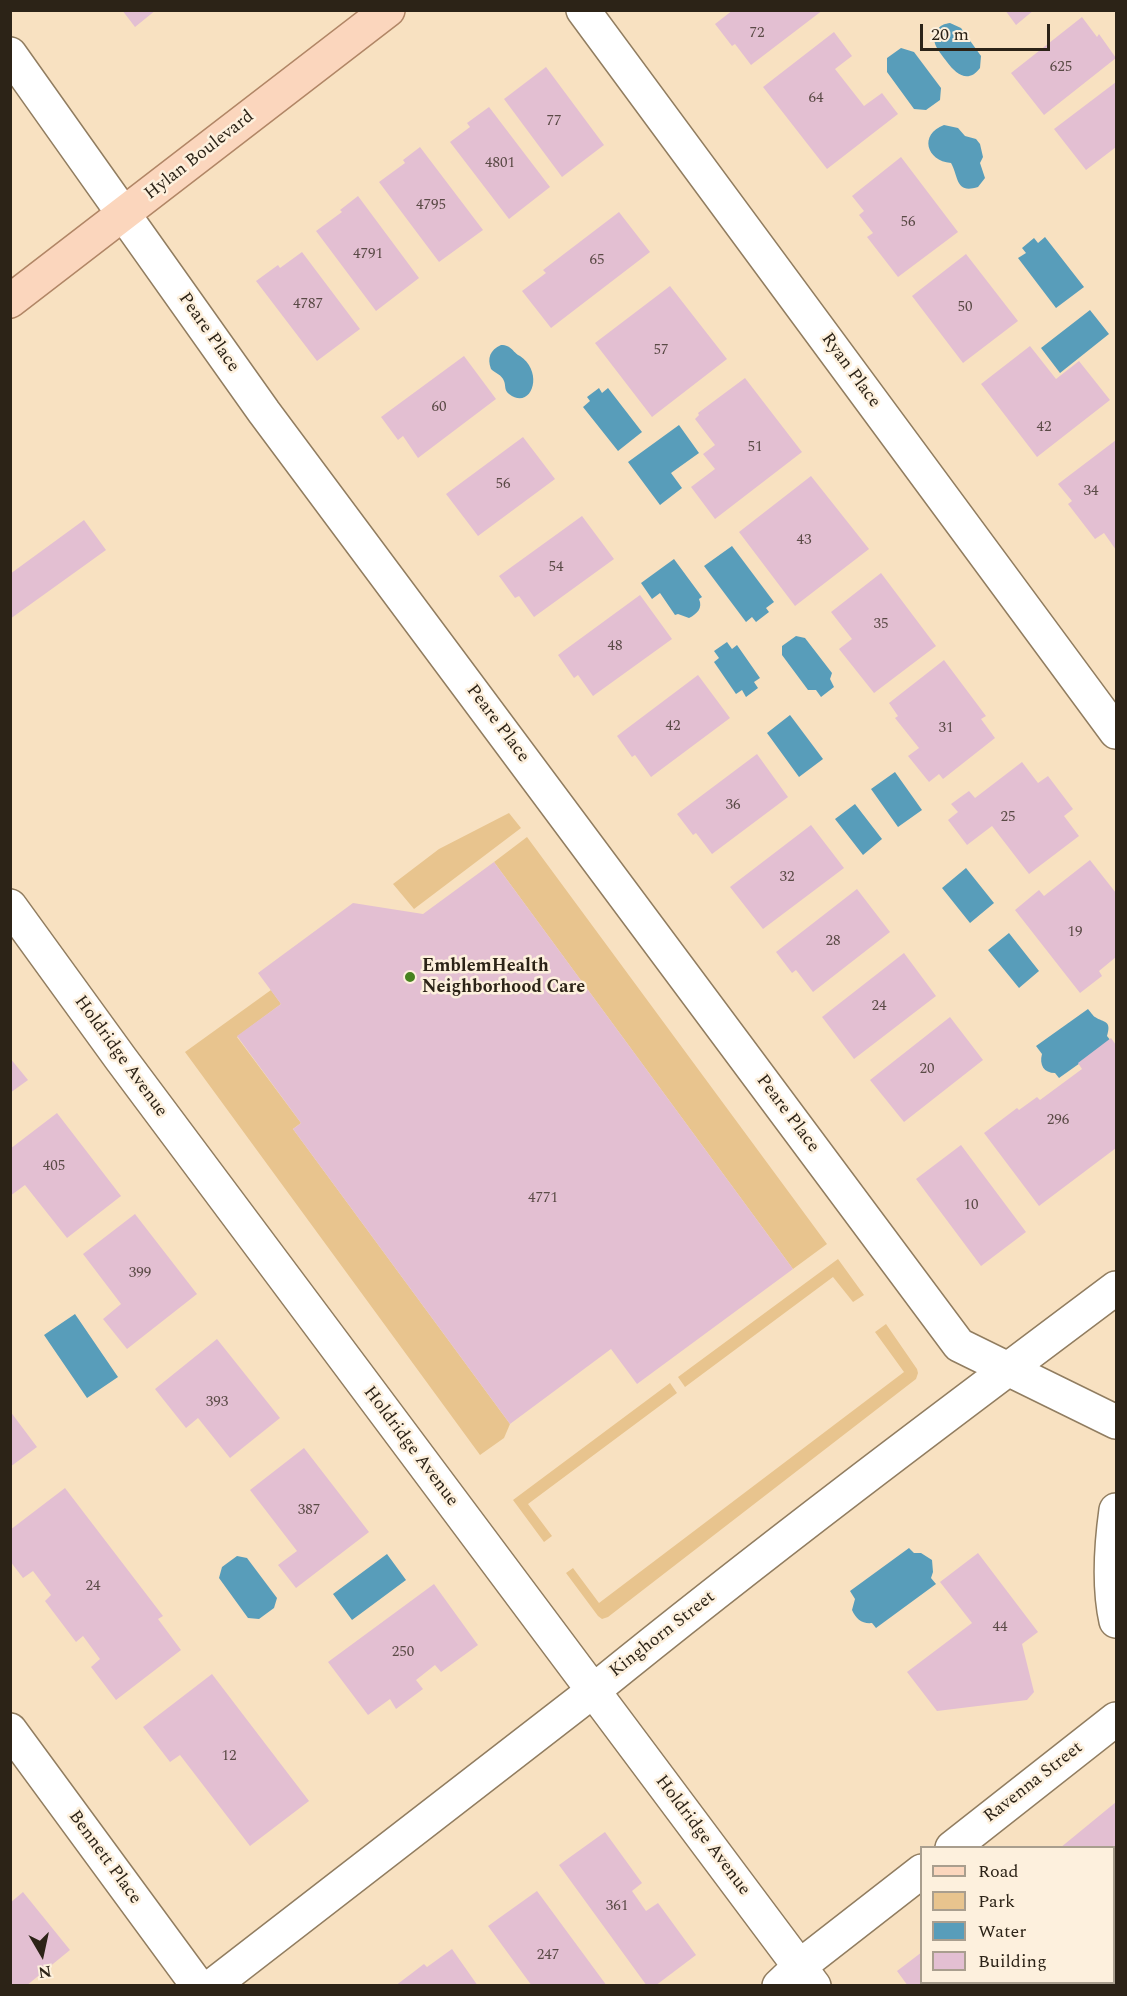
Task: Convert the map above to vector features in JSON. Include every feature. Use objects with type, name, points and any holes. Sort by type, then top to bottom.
[{"type":"main road","name":"Hylan Boulevard","points":[[10,301],[388,10]]},
{"type":"street","name":"Ryan Place","points":[[583,10],[1116,732]]},
{"type":"street","name":"Peare Place","points":[[10,54],[264,412],[958,1345],[1116,1422]]},
{"type":"street","name":"Holdridge Avenue","points":[[10,906],[121,1059],[593,1690],[798,1979]]},
{"type":"street","name":"Kinghorn Street","points":[[212,1986],[654,1641],[1008,1368],[1116,1288]]},
{"type":"street","points":[[1116,1510],[1111,1546],[1113,1605],[1116,1621]]},
{"type":"street","name":"Ravenna Street","points":[[955,1846],[1116,1719]]},
{"type":"street","name":"Bennett Place","points":[[10,1730],[198,1986]]},
{"type":"street","points":[[798,1979],[920,1872]]},
{"type":"green space","points":[[509,813],[521,828],[414,909],[393,884],[439,849]]},
{"type":"green space","points":[[527,837],[827,1244],[793,1269],[494,862]]},
{"type":"green space","points":[[271,990],[281,1004],[237,1037],[301,1123],[293,1129],[510,1424],[504,1438],[480,1455],[185,1052]]},
{"type":"green space","points":[[838,1259],[864,1295],[853,1302],[833,1277],[685,1387],[678,1377]]},
{"type":"green space","points":[[886,1324],[917,1369],[916,1379],[608,1617],[602,1619],[598,1616],[566,1573],[573,1568],[599,1603],[904,1372],[875,1332]]},
{"type":"green space","points":[[670,1383],[677,1393],[528,1504],[552,1536],[544,1542],[513,1500]]},
{"type":"water","points":[[950,23],[961,28],[981,56],[980,68],[971,76],[962,76],[954,70],[936,46],[935,33],[944,24]]},
{"type":"water","points":[[901,48],[914,52],[941,88],[940,100],[926,110],[914,109],[887,72],[887,58]]},
{"type":"water","points":[[944,125],[958,128],[965,136],[976,139],[980,144],[983,157],[980,163],[985,178],[978,187],[971,189],[961,186],[951,163],[942,161],[931,152],[929,140],[931,134]]},
{"type":"water","points":[[1045,237],[1084,287],[1056,308],[1018,258],[1026,253],[1022,248],[1034,238],[1038,243]]},
{"type":"water","points":[[1090,310],[1109,334],[1060,373],[1041,348]]},
{"type":"water","points":[[501,345],[510,347],[528,363],[532,372],[532,388],[524,398],[517,398],[509,394],[503,379],[491,369],[490,355]]},
{"type":"water","points":[[599,388],[602,393],[608,388],[642,432],[618,451],[583,407],[590,401],[587,397]]},
{"type":"water","points":[[679,425],[699,453],[671,473],[682,488],[660,505],[628,462]]},
{"type":"water","points":[[732,546],[774,602],[766,608],[769,612],[756,622],[752,617],[746,622],[704,566]]},
{"type":"water","points":[[674,559],[702,597],[699,599],[698,610],[689,618],[675,615],[660,593],[652,599],[641,583]]},
{"type":"water","points":[[796,636],[805,638],[832,673],[830,679],[834,687],[821,697],[816,690],[808,690],[782,655],[782,646]]},
{"type":"water","points":[[727,642],[732,649],[737,645],[760,678],[754,682],[758,688],[746,697],[742,690],[736,694],[714,662],[719,658],[714,651]]},
{"type":"water","points":[[790,715],[823,759],[799,777],[767,733]]},
{"type":"water","points":[[895,772],[922,810],[898,827],[871,789]]},
{"type":"water","points":[[855,804],[882,839],[863,855],[835,819]]},
{"type":"water","points":[[966,868],[994,903],[970,923],[942,888]]},
{"type":"water","points":[[1009,933],[1039,971],[1019,988],[988,950]]},
{"type":"water","points":[[1088,1009],[1094,1017],[1108,1025],[1107,1036],[1111,1041],[1059,1078],[1055,1073],[1043,1068],[1042,1054],[1036,1046]]},
{"type":"water","points":[[75,1314],[118,1377],[87,1398],[44,1335]]},
{"type":"water","points":[[909,1548],[914,1553],[921,1553],[932,1560],[931,1578],[936,1584],[876,1628],[872,1623],[860,1620],[852,1610],[855,1599],[850,1591]]},
{"type":"water","points":[[387,1554],[406,1580],[352,1620],[333,1594]]},
{"type":"water","points":[[237,1556],[247,1558],[277,1598],[274,1608],[259,1619],[248,1618],[219,1578],[222,1567]]},
{"type":"building","points":[[122,10],[156,10],[135,27]]},
{"type":"building","points":[[733,10],[823,10],[751,65],[735,44],[732,46],[715,24]]},
{"type":"building","points":[[1005,10],[1034,10],[1016,25]]},
{"type":"building","points":[[1082,17],[1097,37],[1099,34],[1116,58],[1044,115],[1011,73]]},
{"type":"building","points":[[834,32],[852,56],[835,69],[864,106],[882,93],[898,114],[827,169],[763,87]]},
{"type":"building","points":[[546,67],[604,145],[562,177],[504,99]]},
{"type":"building","points":[[1116,82],[1116,147],[1086,170],[1054,129]]},
{"type":"building","points":[[489,107],[550,187],[509,219],[450,142],[470,127],[467,123]]},
{"type":"building","points":[[420,147],[483,230],[439,262],[379,182],[405,163],[403,160]]},
{"type":"building","points":[[901,157],[958,232],[898,277],[867,237],[873,233],[859,215],[864,211],[852,196]]},
{"type":"building","points":[[358,196],[419,278],[376,311],[316,231],[342,212],[340,210]]},
{"type":"building","points":[[619,212],[650,252],[551,328],[522,291],[546,273],[543,270]]},
{"type":"building","points":[[302,252],[360,329],[317,361],[256,281],[278,265],[280,268]]},
{"type":"building","points":[[966,254],[1018,321],[963,363],[912,296]]},
{"type":"building","points":[[670,286],[727,359],[652,417],[595,343]]},
{"type":"building","points":[[1030,346],[1056,379],[1079,361],[1110,400],[1037,457],[981,384]]},
{"type":"building","points":[[464,356],[496,399],[418,458],[403,436],[398,440],[381,417]]},
{"type":"building","points":[[745,378],[802,452],[715,519],[691,487],[715,469],[703,454],[715,445],[695,419],[698,413]]},
{"type":"building","points":[[523,437],[555,479],[478,536],[446,494]]},
{"type":"building","points":[[1116,440],[1116,550],[1104,533],[1095,539],[1068,504],[1072,501],[1058,484]]},
{"type":"building","points":[[811,476],[869,549],[795,606],[739,532]]},
{"type":"building","points":[[582,516],[614,559],[534,617],[519,596],[515,598],[499,576]]},
{"type":"building","points":[[84,520],[106,550],[10,619],[10,574]]},
{"type":"building","points":[[881,573],[936,646],[874,693],[839,649],[852,639],[831,612]]},
{"type":"building","points":[[640,595],[672,639],[593,696],[578,675],[574,678],[558,655]]},
{"type":"building","points":[[944,660],[986,716],[981,719],[995,738],[943,779],[939,774],[929,782],[908,756],[919,748],[895,718],[898,716],[889,703]]},
{"type":"building","points":[[698,675],[730,718],[651,777],[635,755],[632,757],[617,736]]},
{"type":"building","points":[[757,754],[788,797],[712,854],[677,814]]},
{"type":"building","points":[[1022,762],[1038,783],[1048,776],[1073,809],[1064,816],[1079,836],[1029,874],[992,826],[967,845],[948,820],[958,812],[951,804],[969,791],[975,798]]},
{"type":"building","points":[[811,825],[844,868],[763,929],[730,887]]},
{"type":"building","points":[[1090,860],[1116,893],[1116,957],[1099,971],[1102,976],[1080,993],[1015,910],[1039,890],[1044,896]]},
{"type":"building","points":[[494,862],[793,1269],[637,1384],[611,1349],[510,1424],[293,1129],[301,1123],[237,1036],[281,1004],[258,973],[353,903],[423,914]]},
{"type":"building","points":[[857,889],[890,932],[813,992],[796,970],[792,973],[776,952]]},
{"type":"building","points":[[904,953],[936,996],[854,1059],[822,1017]]},
{"type":"building","points":[[950,1017],[983,1060],[904,1122],[870,1080]]},
{"type":"building","points":[[1111,1038],[1116,1045],[1116,1148],[1039,1206],[984,1133],[1017,1108],[1019,1110],[1037,1097],[1040,1100],[1082,1069],[1078,1063]]},
{"type":"building","points":[[10,1058],[28,1080],[10,1093]]},
{"type":"building","points":[[57,1113],[121,1196],[67,1238],[25,1185],[10,1196],[10,1149]]},
{"type":"building","points":[[961,1145],[1026,1232],[981,1266],[916,1179]]},
{"type":"building","points":[[135,1214],[197,1294],[127,1349],[103,1319],[121,1304],[83,1254]]},
{"type":"building","points":[[217,1339],[280,1418],[230,1458],[198,1418],[186,1428],[155,1389]]},
{"type":"building","points":[[10,1411],[37,1447],[10,1467]]},
{"type":"building","points":[[304,1448],[369,1532],[296,1588],[278,1565],[297,1551],[250,1490]]},
{"type":"building","points":[[65,1488],[163,1616],[158,1619],[181,1650],[116,1700],[91,1667],[100,1659],[83,1636],[76,1642],[45,1601],[51,1595],[33,1571],[23,1578],[10,1561],[10,1530]]},
{"type":"building","points":[[978,1553],[1038,1632],[1022,1644],[1034,1692],[1027,1700],[937,1711],[907,1672],[972,1623],[940,1582]]},
{"type":"building","points":[[434,1584],[478,1645],[441,1672],[435,1665],[416,1680],[423,1689],[396,1709],[390,1699],[368,1715],[328,1662]]},
{"type":"building","points":[[212,1674],[309,1801],[250,1846],[180,1755],[170,1762],[143,1727]]},
{"type":"building","points":[[1116,1802],[1116,1890],[1115,1846],[1062,1846]]},
{"type":"building","points":[[605,1832],[642,1883],[632,1891],[646,1911],[658,1903],[696,1955],[655,1986],[647,1986],[559,1865]]},
{"type":"building","points":[[537,1891],[607,1986],[532,1986],[488,1926]]},
{"type":"building","points":[[23,1892],[70,1950],[26,1986],[10,1986],[10,1903]]},
{"type":"building","points":[[452,1949],[478,1986],[395,1986],[424,1964],[427,1967]]},
{"type":"building","points":[[920,1954],[920,1984],[999,1984],[997,1986],[908,1986],[897,1971]]},
{"type":"place","name":"EmblemHealth Neighborhood Care","points":[[410,977]]}]
